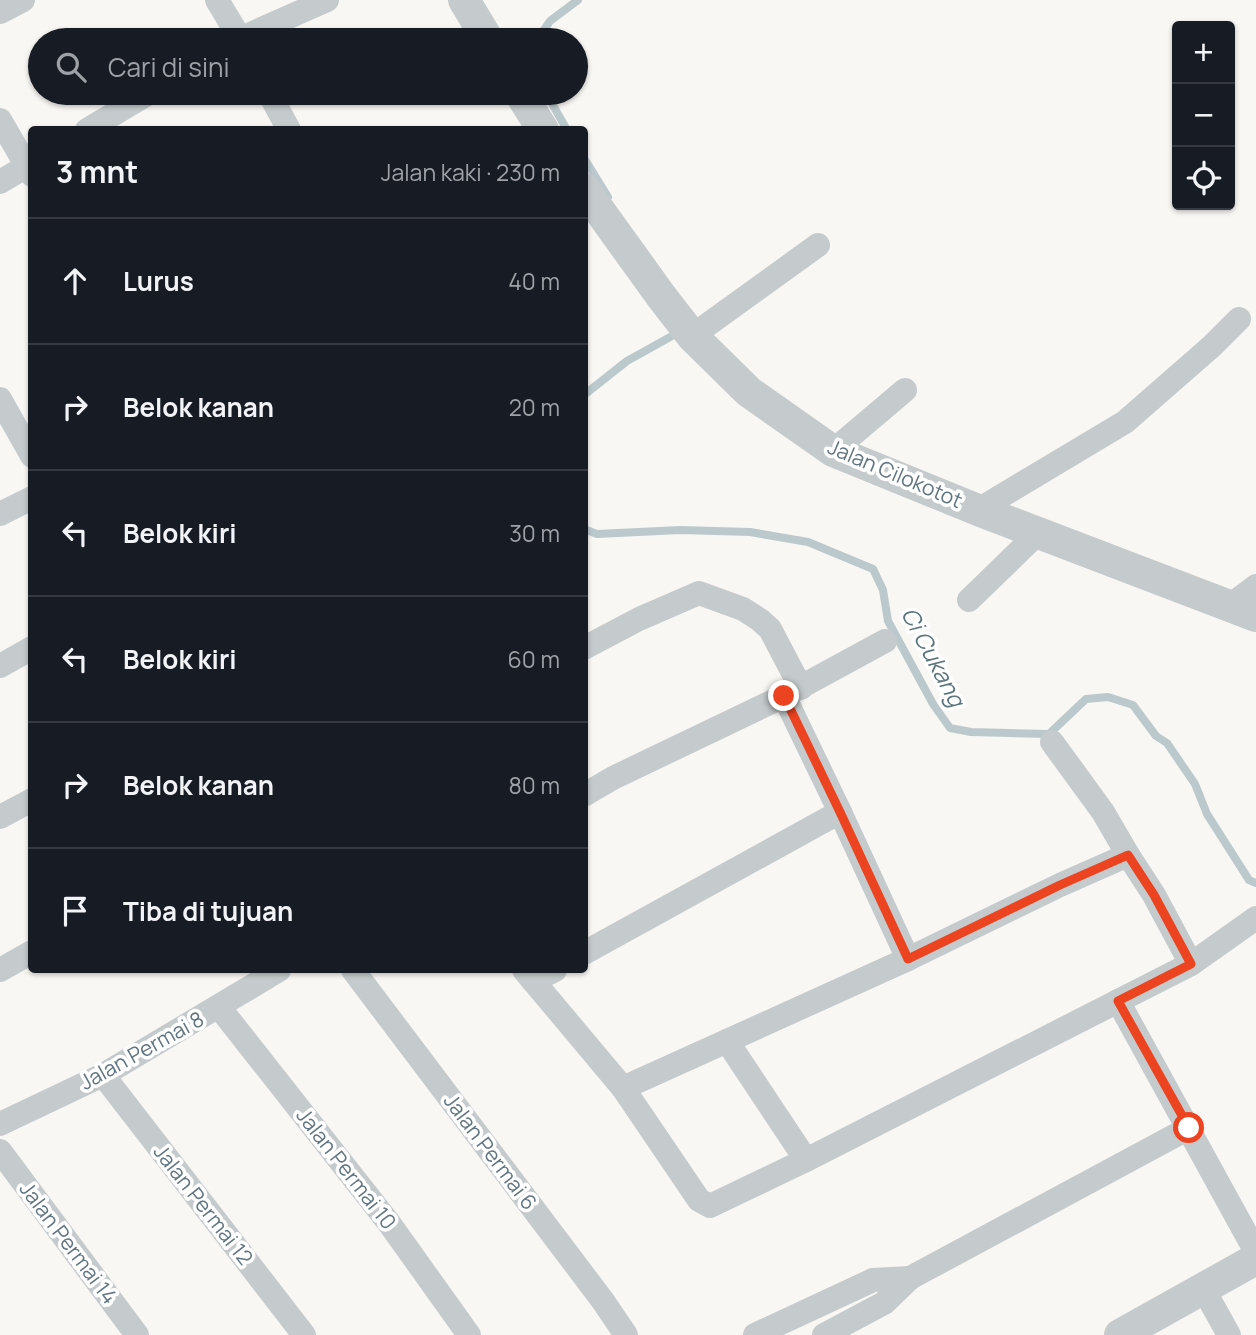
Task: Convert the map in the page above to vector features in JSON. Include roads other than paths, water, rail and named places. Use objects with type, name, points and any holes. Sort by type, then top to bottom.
[{"type":"street","points":[[0,12],[23,0]]},
{"type":"street","points":[[217,0],[232,28]]},
{"type":"street","points":[[464,0],[481,28]]},
{"type":"street","points":[[266,28],[321,3]]},
{"type":"street","points":[[94,126],[129,105]]},
{"type":"street","points":[[275,105],[287,126]]},
{"type":"street","points":[[527,105],[541,126]]},
{"type":"street","points":[[0,120],[28,165]]},
{"type":"street","points":[[0,181],[28,169]]},
{"type":"street","name":"Jalan Cilokotot","points":[[588,193],[686,328],[749,392],[833,451],[1242,612]]},
{"type":"street","points":[[686,328],[818,245]]},
{"type":"street","points":[[978,510],[1125,422],[1239,319]]},
{"type":"street","points":[[833,451],[905,390]]},
{"type":"street","points":[[0,399],[28,449]]},
{"type":"street","points":[[0,514],[28,500]]},
{"type":"street","points":[[968,600],[1038,533]]},
{"type":"street","points":[[1242,612],[1256,586]]},
{"type":"street","points":[[588,646],[639,619],[699,593],[743,609],[770,629],[840,812],[908,959]]},
{"type":"street","points":[[588,793],[792,692],[885,641]]},
{"type":"street","points":[[0,666],[28,650]]},
{"type":"street","points":[[1052,742],[1103,812],[1154,895],[1191,964]]},
{"type":"street","points":[[0,817],[28,802]]},
{"type":"street","points":[[588,951],[840,812]]},
{"type":"street","points":[[623,1088],[908,959],[1128,855]]},
{"type":"street","points":[[537,973],[623,1088],[699,1200],[710,1206],[1191,964],[1256,918]]},
{"type":"street","points":[[0,970],[28,955]]},
{"type":"street","name":"Jalan Permai 8","points":[[0,1124],[103,1075],[274,973]]},
{"type":"street","name":"Jalan Permai 6","points":[[355,973],[626,1335]]},
{"type":"street","points":[[1118,1001],[1256,1252]]},
{"type":"street","name":"Jalan Permai 10","points":[[219,1007],[389,1223],[469,1335]]},
{"type":"street","points":[[727,1041],[806,1160]]},
{"type":"street","name":"Jalan Permai 12","points":[[103,1075],[304,1335]]},
{"type":"street","points":[[824,1335],[884,1303],[909,1278],[1189,1128]]},
{"type":"street","name":"Jalan Permai 14","points":[[0,1151],[137,1335]]},
{"type":"street","points":[[1120,1335],[1256,1259]]},
{"type":"street","points":[[755,1335],[873,1280],[909,1278]]},
{"type":"street","points":[[1203,1288],[1229,1335]]},
{"type":"waterway","name":"Ci Cukang","points":[[545,28],[550,21],[578,0]]},
{"type":"waterway","name":"Ci Cukang","points":[[553,105],[565,126]]},
{"type":"waterway","name":"Ci Cukang","points":[[588,164],[608,197]]},
{"type":"waterway","name":"Ci Cukang","points":[[588,392],[627,361],[678,330]]},
{"type":"waterway","name":"Ci Cukang","points":[[588,531],[597,534],[680,530],[750,532],[808,542],[873,569],[883,590],[888,621],[933,704],[950,728],[971,732],[1049,734],[1086,699],[1108,697],[1133,705],[1156,736],[1167,743],[1195,784],[1207,814],[1249,880],[1256,883]]}]
